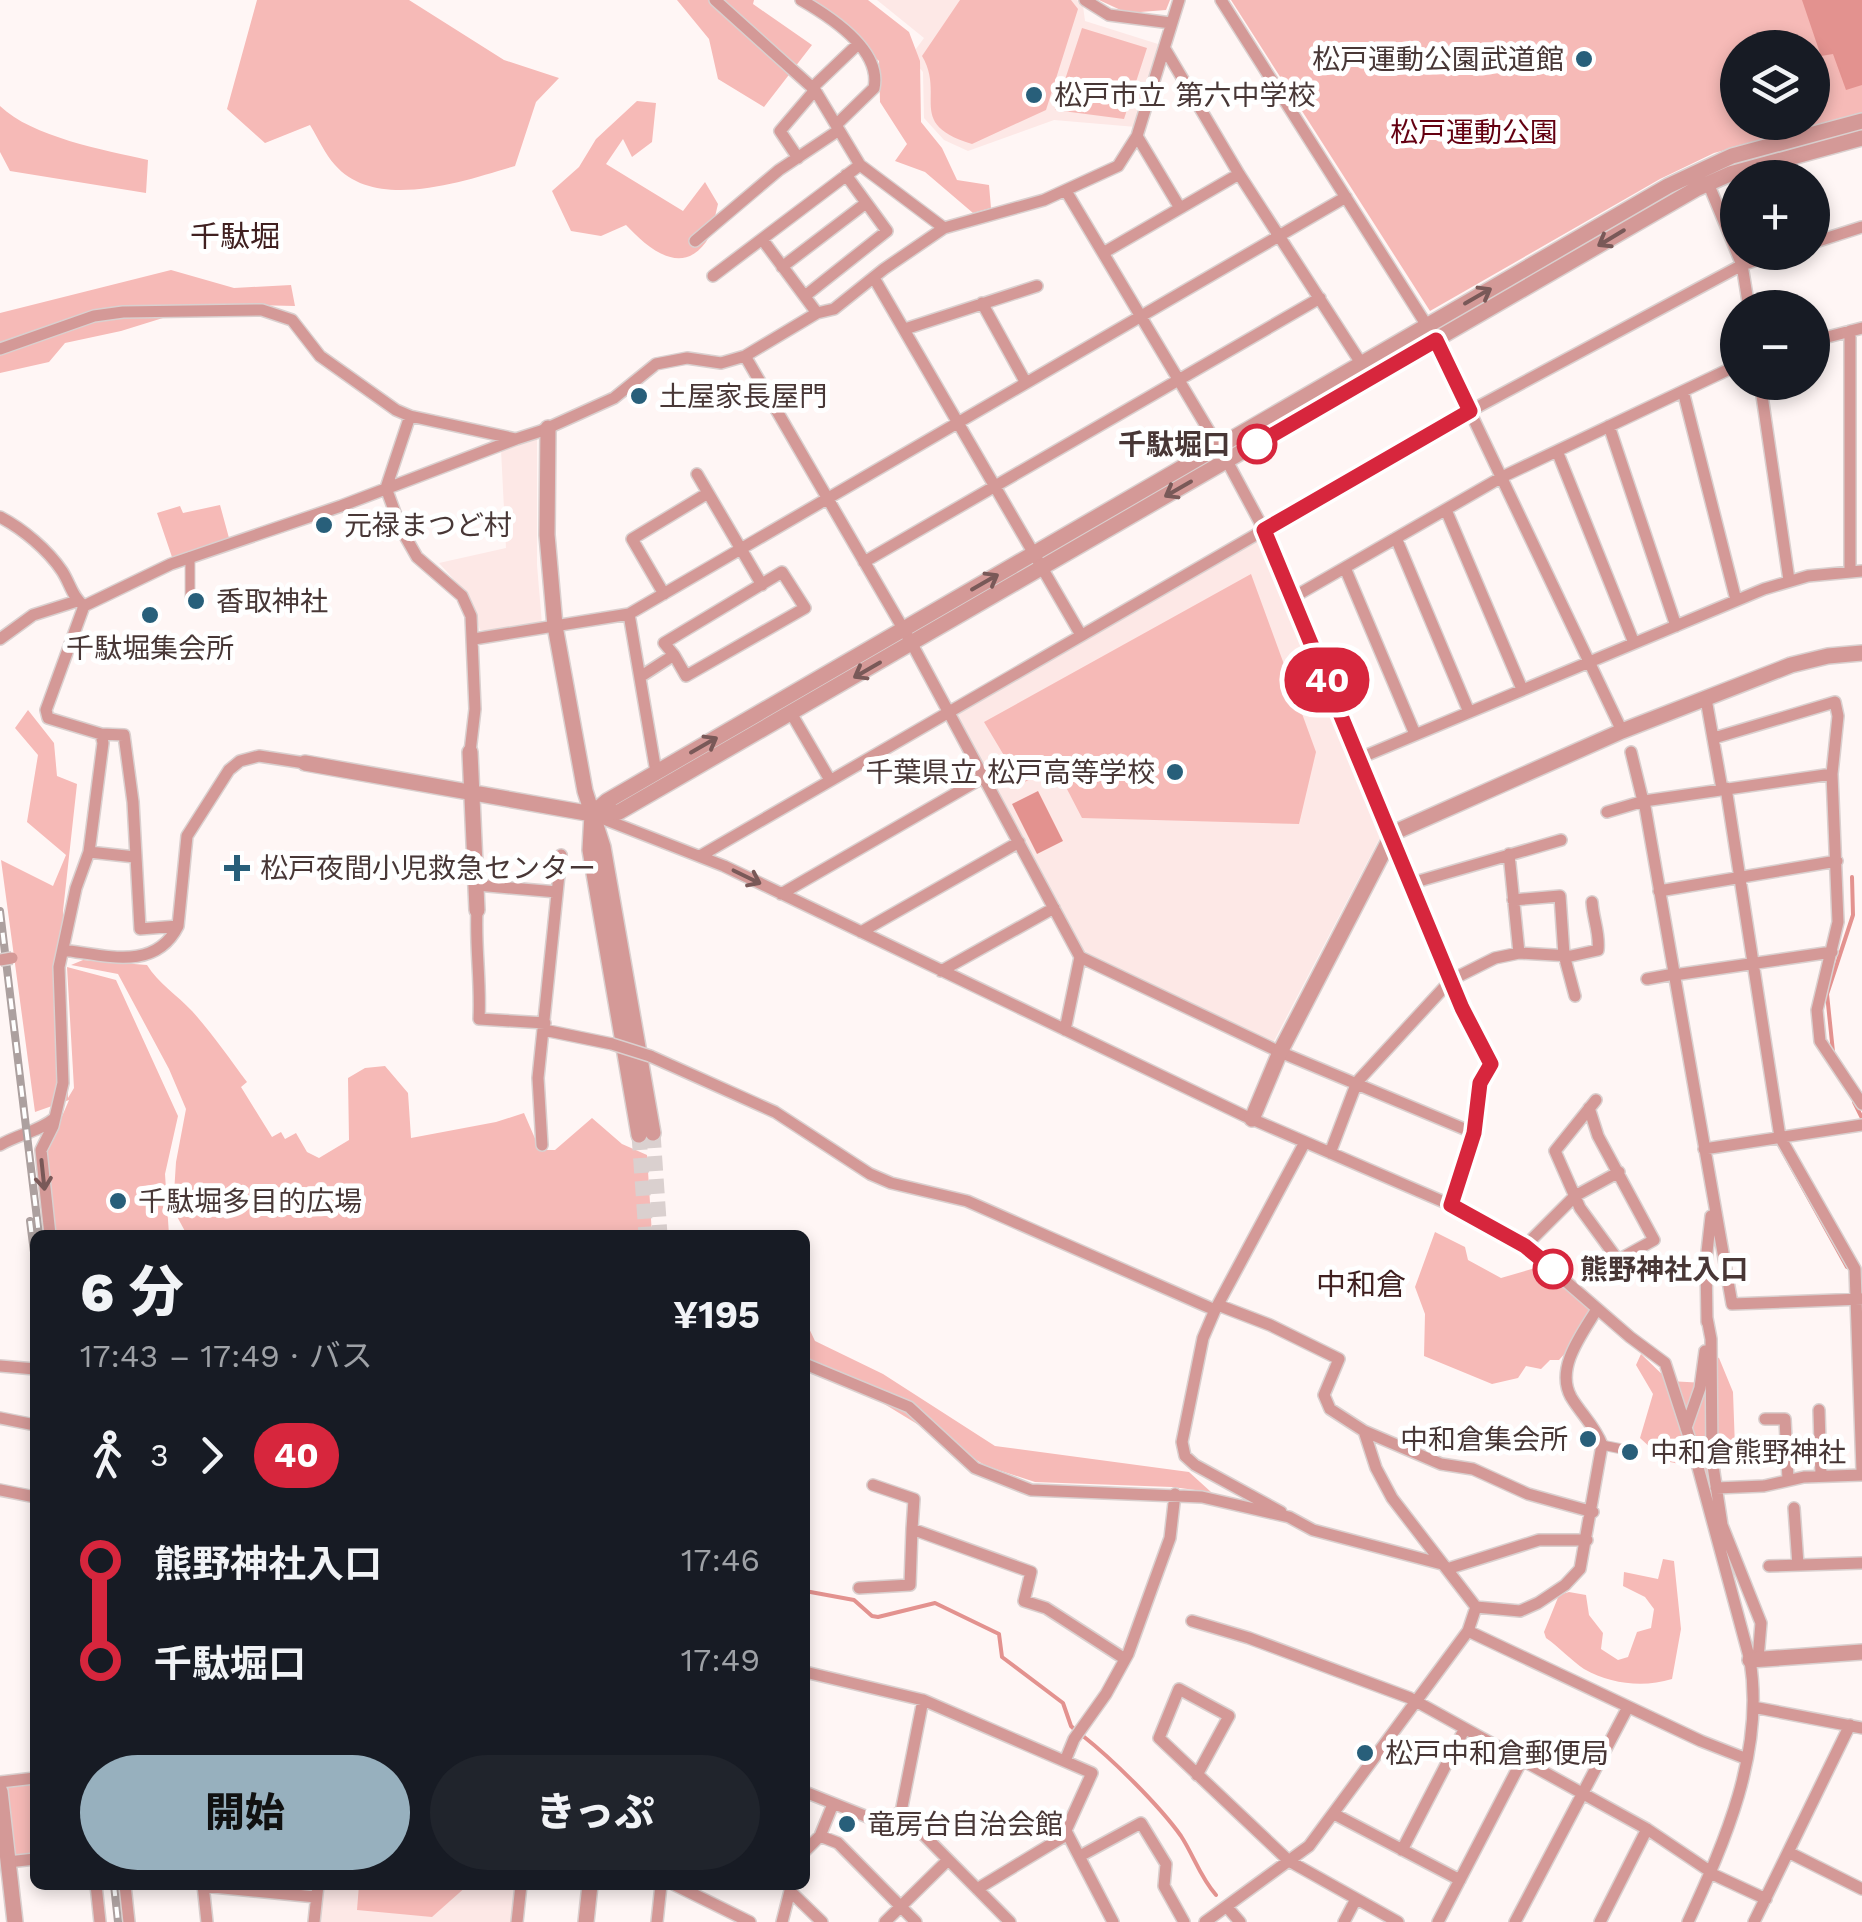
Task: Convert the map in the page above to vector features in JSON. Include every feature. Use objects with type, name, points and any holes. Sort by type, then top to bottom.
[{"type":"street","points":[[715,0],[813,89],[860,165],[944,228]]},
{"type":"street","points":[[695,241],[838,127],[874,88],[872,67],[858,46],[837,22],[801,0]]},
{"type":"street","points":[[1085,0],[1109,15],[1171,24]]},
{"type":"street","points":[[0,639],[33,615],[80,603],[190,557],[548,428],[614,398],[661,363],[687,358],[721,362],[745,356],[817,313],[834,309],[944,228],[1012,211],[1118,166],[1137,136],[1179,0]]},
{"type":"street","points":[[1221,0],[1432,332],[1622,731]]},
{"type":"street","points":[[798,158],[780,131],[813,89],[858,46]]},
{"type":"street","points":[[1165,50],[1361,363]]},
{"type":"street","points":[[592,814],[619,812],[791,706],[903,628],[1227,461],[1432,332],[1732,156],[1862,121]]},
{"type":"street","points":[[1137,136],[1180,208]]},
{"type":"street","points":[[1645,208],[1708,182],[1862,138]]},
{"type":"street","points":[[713,276],[860,165]]},
{"type":"street","points":[[1100,252],[1240,174]]},
{"type":"street","points":[[805,296],[885,234],[886,228],[846,176]]},
{"type":"street","points":[[1708,182],[1720,211]]},
{"type":"street","points":[[1066,191],[1264,530],[1451,980],[1491,1064],[1480,1083],[1474,1133],[1451,1205]]},
{"type":"street","points":[[474,638],[629,614],[1346,197]]},
{"type":"street","points":[[782,267],[866,204]]},
{"type":"street","points":[[1830,237],[1862,227]]},
{"type":"street","points":[[762,239],[817,313]]},
{"type":"street","points":[[700,856],[1470,411],[1733,270]]},
{"type":"street","points":[[874,278],[1081,636]]},
{"type":"street","points":[[905,329],[1036,286]]},
{"type":"street","points":[[864,562],[1320,298]]},
{"type":"street","points":[[982,303],[1026,383]]},
{"type":"street","points":[[0,349],[94,316],[262,310],[292,320],[320,356],[396,410],[516,440]]},
{"type":"street","points":[[1360,758],[1789,580],[1856,571],[1856,329],[1830,336]]},
{"type":"street","points":[[592,814],[656,772],[912,644],[1218,446],[1361,363],[1432,332]]},
{"type":"street","points":[[745,356],[912,644],[1080,958],[1280,1052],[1474,1133]]},
{"type":"street","points":[[1292,598],[1502,478],[1720,373]]},
{"type":"street","points":[[1683,391],[1736,600]]},
{"type":"street","points":[[1763,400],[1789,580]]},
{"type":"street","points":[[410,416],[386,488],[417,556],[462,596],[471,616],[474,638],[475,710],[470,752],[477,910],[474,958],[481,976],[479,1019],[544,1026],[650,1056],[758,1102],[890,1183],[967,1201],[1216,1307],[1270,1325],[1339,1360],[1325,1401],[1330,1409],[1364,1430],[1441,1464],[1473,1469],[1528,1494],[1592,1512]]},
{"type":"street","points":[[1610,426],[1676,626]]},
{"type":"street","points":[[548,428],[547,535],[554,626],[592,814],[590,850],[646,1134]]},
{"type":"street","points":[[1557,451],[1634,643]]},
{"type":"street","points":[[697,474],[762,584]]},
{"type":"street","points":[[664,594],[632,539],[708,493]]},
{"type":"street","points":[[1446,510],[1522,690]]},
{"type":"street","points":[[0,517],[16,525],[62,570],[80,603],[46,714],[48,718],[101,734],[124,735],[140,930],[178,926]]},
{"type":"street","points":[[1396,538],[1470,712]]},
{"type":"street","points":[[190,557],[190,599]]},
{"type":"street","points":[[1345,568],[1415,734]]},
{"type":"street","points":[[782,572],[805,608],[686,676],[674,655],[664,642],[782,572]]},
{"type":"street","points":[[629,614],[656,772]]},
{"type":"street","points":[[1252,1119],[1280,1052],[1392,833],[1622,731],[1812,659],[1862,653]]},
{"type":"street","points":[[640,678],[674,655]]},
{"type":"street","points":[[1706,699],[1740,877],[1780,1138],[1859,1268],[1862,1473],[1716,1488]]},
{"type":"street","points":[[1714,738],[1835,702],[1838,716],[1832,774],[1838,922],[1817,1010],[1820,1040],[1862,1104]]},
{"type":"street","points":[[791,706],[830,780]]},
{"type":"street","points":[[50,1230],[42,1150],[63,1083],[58,1002],[62,950],[88,852],[103,744],[101,734]]},
{"type":"street","points":[[1631,752],[1644,801],[1732,1304],[1859,1299]]},
{"type":"street","points":[[62,950],[144,957],[166,944],[178,926],[188,836],[228,770],[240,761],[259,756],[592,814],[700,856],[1252,1119],[1451,1205],[1525,1246],[1666,1363],[1754,1660]]},
{"type":"street","points":[[1607,812],[1644,801],[1832,774]]},
{"type":"street","points":[[781,894],[984,777]]},
{"type":"street","points":[[1412,883],[1560,840]]},
{"type":"street","points":[[862,932],[1019,842]]},
{"type":"street","points":[[88,852],[135,857]]},
{"type":"street","points":[[1509,854],[1519,953]]},
{"type":"street","points":[[542,1145],[538,1078],[561,855]]},
{"type":"street","points":[[1659,890],[1836,861]]},
{"type":"street","points":[[476,885],[557,892]]},
{"type":"street","points":[[1513,900],[1560,896],[1564,955],[1575,996]]},
{"type":"street","points":[[1330,1153],[1357,1082],[1451,980],[1495,958],[1519,953],[1564,955],[1598,950],[1592,902]]},
{"type":"street","points":[[941,971],[1054,908]]},
{"type":"street","points":[[1646,979],[1832,952]]},
{"type":"street","points":[[6,959],[26,956]]},
{"type":"street","points":[[1064,1030],[1080,958]]},
{"type":"street","points":[[1592,1104],[1598,1136],[1619,1172],[1654,1240],[1618,1260],[1574,1196],[1555,1151],[1592,1104]]},
{"type":"street","points":[[0,1145],[18,1135],[37,1132],[55,1118]]},
{"type":"street","points":[[1704,1149],[1862,1125]]},
{"type":"street","points":[[1305,1142],[1203,1338],[1182,1442],[1184,1456],[1214,1478],[1313,1530],[1445,1566],[1539,1540],[1586,1540]]},
{"type":"street","points":[[1525,1246],[1574,1196],[1619,1172]]},
{"type":"street","points":[[1686,1428],[1703,1374],[1708,1318],[1706,1261],[1713,1202]]},
{"type":"street","points":[[1364,1430],[1376,1468],[1392,1498],[1476,1606],[1520,1610],[1538,1603],[1580,1569],[1592,1512],[1602,1445],[1566,1383],[1571,1356],[1597,1309]]},
{"type":"street","points":[[1688,1922],[1732,1819],[1748,1758],[1754,1660],[1761,1623],[1722,1525],[1712,1459],[1712,1339],[1708,1318]]},
{"type":"street","points":[[0,1366],[30,1369]]},
{"type":"street","points":[[810,1366],[909,1407],[975,1468],[1017,1486],[1031,1490],[1202,1497],[1288,1517]]},
{"type":"street","points":[[1818,1410],[1821,1476]]},
{"type":"street","points":[[0,1418],[30,1424]]},
{"type":"street","points":[[1765,1419],[1785,1419],[1788,1480]]},
{"type":"street","points":[[1602,1445],[1626,1450]]},
{"type":"street","points":[[859,1588],[910,1585],[914,1499],[873,1485]]},
{"type":"street","points":[[0,1490],[30,1496]]},
{"type":"street","points":[[1065,1761],[1074,1738],[1106,1694],[1125,1659],[1170,1538],[1175,1494]]},
{"type":"street","points":[[1794,1508],[1798,1565]]},
{"type":"street","points":[[912,1528],[1031,1572],[1024,1602],[1046,1608],[1125,1659]]},
{"type":"street","points":[[1769,1566],[1862,1563]]},
{"type":"street","points":[[1205,1922],[1310,1846],[1468,1631],[1476,1606]]},
{"type":"street","points":[[1192,1621],[1329,1667],[1416,1703],[1584,1792],[1711,1872],[1766,1899]]},
{"type":"street","points":[[1468,1631],[1628,1707],[1748,1758]]},
{"type":"street","points":[[1754,1660],[1862,1652]]},
{"type":"street","points":[[810,1673],[923,1700],[1092,1773],[1062,1837],[978,1889]]},
{"type":"street","points":[[1197,1774],[1230,1716],[1179,1689],[1159,1738],[1197,1774],[1290,1861],[1398,1922]]},
{"type":"street","points":[[901,1812],[923,1700]]},
{"type":"street","points":[[1516,1922],[1628,1707]]},
{"type":"street","points":[[1753,1708],[1858,1727]]},
{"type":"street","points":[[1754,1922],[1862,1718]]},
{"type":"street","points":[[1402,1850],[1464,1730]]},
{"type":"street","points":[[1438,1922],[1522,1760]]},
{"type":"street","points":[[0,1782],[30,1779]]},
{"type":"street","points":[[0,1791],[15,1922]]},
{"type":"street","points":[[810,1794],[880,1822],[901,1812]]},
{"type":"street","points":[[810,1847],[820,1836],[833,1804]]},
{"type":"street","points":[[901,1812],[1010,1922]]},
{"type":"street","points":[[1334,1814],[1460,1880]]},
{"type":"street","points":[[1080,1856],[1141,1823],[1166,1864],[1164,1886],[1184,1922]]},
{"type":"street","points":[[1600,1922],[1647,1829]]},
{"type":"street","points":[[1066,1831],[1113,1922]]},
{"type":"street","points":[[820,1836],[838,1843],[916,1922]]},
{"type":"street","points":[[1790,1853],[1862,1889]]},
{"type":"street","points":[[885,1922],[948,1860]]},
{"type":"street","points":[[97,1890],[100,1922]]},
{"type":"street","points":[[126,1890],[129,1922]]},
{"type":"street","points":[[203,1890],[207,1922]]},
{"type":"street","points":[[516,1922],[520,1890]]},
{"type":"street","points":[[586,1922],[589,1890]]},
{"type":"street","points":[[657,1922],[660,1890]]},
{"type":"street","points":[[686,1890],[750,1922]]},
{"type":"street","points":[[782,1922],[790,1890]]},
{"type":"street","points":[[792,1890],[822,1922]]},
{"type":"street","points":[[314,1922],[317,1891]]},
{"type":"street","points":[[1344,1922],[1356,1899]]},
{"type":"street","points":[[1227,1907],[1240,1922]]},
{"type":"shaded area","name":"松戸市立 第六中学校","points":[[877,0],[1077,0],[1083,6],[1085,21],[1158,44],[1136,127],[1054,120],[968,151],[944,140],[924,118],[923,72],[910,57],[924,38]]},
{"type":"shaded area","points":[[1802,0],[1862,0],[1862,85],[1846,90],[1830,54],[1830,30],[1812,30]]},
{"type":"shaded area","points":[[537,437],[537,565],[542,624],[480,630],[467,594],[439,563],[506,548],[501,450]]},
{"type":"shaded area","name":"千葉県立 松戸高等学校","points":[[1258,540],[1264,542],[1385,828],[1273,1043],[1085,954],[958,717],[959,712]]},
{"type":"shaded area","points":[[1038,791],[1063,841],[1037,854],[1012,804]]},
{"type":"shaded area","points":[[323,1890],[516,1890],[513,1922],[319,1922]]},
{"type":"green space","points":[[257,0],[409,0],[504,60],[559,78],[536,102],[515,166],[421,189],[373,187],[352,179],[335,165],[310,125],[265,143],[227,109]]},
{"type":"green space","points":[[677,0],[754,0],[753,4],[812,45],[764,107],[718,79],[709,39]]},
{"type":"green space","points":[[806,0],[868,0],[909,32],[920,61],[921,122],[942,148],[957,180],[989,185],[991,208],[973,213],[925,172],[895,161],[907,144],[880,102],[879,61]]},
{"type":"green space","points":[[960,0],[1071,0],[1078,9],[1046,110],[972,144],[952,136],[933,118],[931,84],[922,56]]},
{"type":"green space","points":[[1099,0],[1170,0],[1166,10],[1127,13]]},
{"type":"green space","name":"松戸運動公園","points":[[1231,0],[1862,0],[1862,113],[1830,122],[1830,30],[1720,30],[1720,140],[1762,140],[1714,153],[1660,179],[1430,311]]},
{"type":"green space","points":[[1082,28],[1147,48],[1124,119],[1055,110]]},
{"type":"green space","points":[[637,101],[656,103],[652,142],[632,157],[623,139],[606,164],[683,211],[705,182],[718,204],[713,224],[706,242],[685,257],[664,255],[626,225],[601,236],[571,231],[552,191],[579,167],[596,139]]},
{"type":"green space","points":[[0,106],[49,134],[148,160],[146,193],[10,171],[0,152]]},
{"type":"green space","points":[[171,270],[234,288],[291,285],[295,306],[208,304],[121,331],[65,343],[49,362],[0,373],[0,313]]},
{"type":"green space","points":[[220,505],[229,538],[172,557],[157,513],[180,506],[183,513]]},
{"type":"green space","points":[[1251,574],[1316,752],[1299,824],[1082,818],[1055,766],[1021,784],[984,722]]},
{"type":"green space","name":"千駄堀多目的広場","points":[[28,710],[54,743],[57,776],[77,784],[63,911],[68,1098],[74,1088],[67,967],[116,980],[178,1116],[165,1174],[169,1230],[55,1230],[45,1156],[69,1100],[35,1112],[1,860],[53,886],[66,855],[27,822],[38,755],[15,728]]},
{"type":"green space","points":[[83,960],[147,965],[199,1019],[247,1082],[241,1087],[272,1137],[281,1132],[285,1139],[296,1133],[307,1152],[319,1158],[349,1140],[348,1078],[365,1068],[385,1066],[408,1093],[411,1138],[524,1113],[540,1150],[555,1150],[592,1118],[622,1144],[647,1155],[652,1230],[184,1230],[173,1209],[176,1162],[186,1109],[169,1069],[118,974],[71,965]]},
{"type":"green space","points":[[1435,1232],[1465,1247],[1468,1260],[1501,1278],[1535,1268],[1583,1301],[1591,1313],[1559,1360],[1550,1360],[1541,1369],[1526,1366],[1518,1378],[1492,1384],[1424,1356],[1425,1314],[1415,1287]]},
{"type":"green space","points":[[810,1330],[815,1341],[883,1374],[995,1446],[1189,1472],[1211,1492],[1035,1482],[986,1466],[822,1366],[810,1371]]},
{"type":"green space","points":[[1641,1354],[1669,1381],[1705,1383],[1712,1355],[1719,1358],[1733,1392],[1735,1448],[1721,1451],[1719,1505],[1714,1505],[1704,1469],[1665,1461],[1640,1438],[1653,1394],[1636,1365]]},
{"type":"green space","points":[[1663,1559],[1674,1561],[1681,1629],[1672,1679],[1639,1684],[1605,1678],[1584,1669],[1546,1638],[1544,1632],[1559,1595],[1586,1595],[1589,1615],[1603,1633],[1601,1649],[1618,1660],[1628,1657],[1637,1632],[1651,1628],[1654,1609],[1645,1597],[1623,1586],[1624,1572],[1658,1579]]},
{"type":"green space","points":[[30,1783],[30,1856],[16,1857],[7,1785]]},
{"type":"green space","points":[[359,1890],[462,1890],[432,1917],[357,1910]]},
{"type":"waterway","points":[[1833,1052],[1827,994],[1853,915],[1852,877]]},
{"type":"waterway","points":[[1854,1102],[1862,1118]]},
{"type":"waterway","points":[[1777,1141],[1847,1267]]},
{"type":"waterway","points":[[810,1592],[854,1600],[878,1617],[935,1603],[999,1634],[1002,1657],[1063,1703],[1075,1730]]},
{"type":"waterway","points":[[1083,1736],[1135,1783],[1172,1824],[1216,1895]]},
{"type":"tunnel","points":[[653,1133],[660,1230]]},
{"type":"tunnel","points":[[639,1135],[646,1230]]},
{"type":"railway","points":[[0,911],[38,1230]]},
{"type":"railway","points":[[30,1221],[31,1230]]},
{"type":"railway","points":[[115,1890],[118,1922]]},
{"type":"bus line","name":"40","points":[[1257,444],[1436,340],[1470,411],[1264,530],[1462,1008],[1491,1064],[1480,1083],[1474,1133],[1451,1205],[1525,1246],[1553,1269]]},
{"type":"place","name":"松戸運動公園武道館","points":[[1584,59]]},
{"type":"place","name":"松戸市立 第六中学校","points":[[1034,95]]},
{"type":"place","name":"土屋家長屋門","points":[[639,396]]},
{"type":"place","name":"千駄堀口","points":[[1257,444]]},
{"type":"place","name":"元禄まつど村","points":[[324,525]]},
{"type":"place","name":"香取神社","points":[[196,601]]},
{"type":"place","name":"千駄堀集会所","points":[[150,615]]},
{"type":"place","name":"千葉県立 松戸高等学校","points":[[1175,772]]},
{"type":"place","name":"松戸夜間小児救急センター","points":[[237,868]]},
{"type":"place","name":"千駄堀多目的広場","points":[[118,1201]]},
{"type":"place","name":"熊野神社入口","points":[[1553,1269]]},
{"type":"place","name":"中和倉集会所","points":[[1588,1439]]},
{"type":"place","name":"中和倉熊野神社","points":[[1630,1452]]},
{"type":"place","name":"松戸中和倉郵便局","points":[[1365,1753]]},
{"type":"place","name":"竜房台自治会館","points":[[847,1824]]},
{"type":"district","name":"千駄堀","points":[[235,237]]},
{"type":"district","name":"中和倉","points":[[1361,1285]]}]
